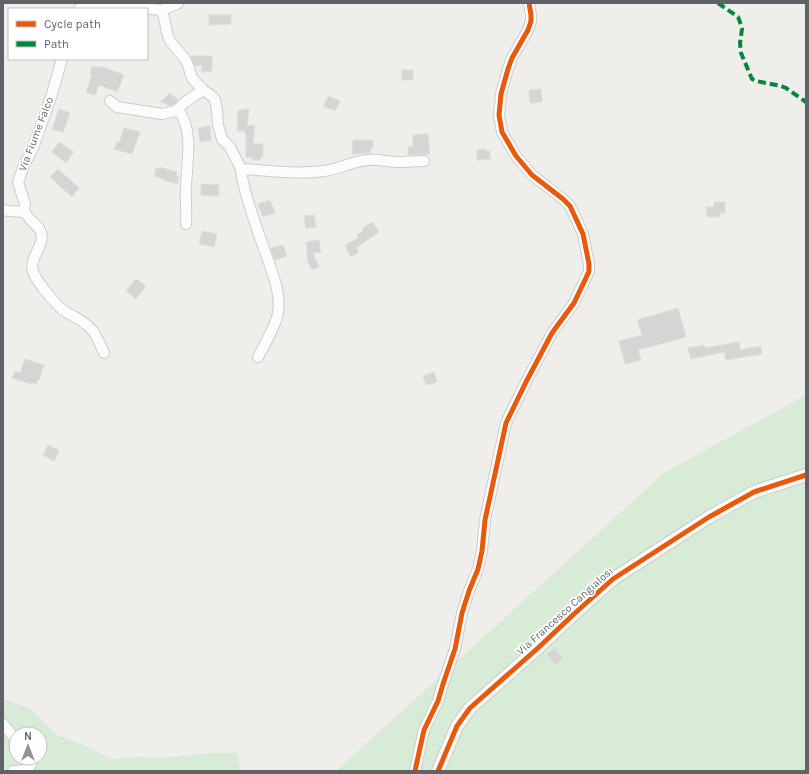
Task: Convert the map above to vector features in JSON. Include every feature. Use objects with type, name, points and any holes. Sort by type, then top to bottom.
[{"type":"street","points":[[148,8],[162,10],[178,3]]},
{"type":"street","points":[[416,771],[424,730],[438,701],[444,684],[455,649],[462,613],[469,590],[478,569],[482,550],[485,520],[506,423],[552,333],[574,303],[586,280],[589,270],[583,234],[570,206],[564,199],[532,175],[516,156],[502,132],[499,115],[501,94],[512,58],[528,30],[531,15],[529,3]]},
{"type":"street","points":[[83,6],[94,4],[146,8]]},
{"type":"street","points":[[162,10],[170,41],[185,59],[192,78],[215,100],[218,125],[222,139],[230,148],[241,169],[248,201],[258,234],[276,284],[279,295],[278,315],[258,357]]},
{"type":"street","name":"Via Fiume Falco","points":[[24,212],[25,204],[18,182],[24,165],[33,148],[51,97],[62,60]]},
{"type":"street","points":[[110,101],[117,107],[162,114],[178,110],[184,103],[203,90]]},
{"type":"street","points":[[178,110],[184,119],[188,139],[186,224]]},
{"type":"street","points":[[241,169],[273,172],[308,172],[324,171],[355,162],[370,160],[399,162],[424,161]]},
{"type":"street","points":[[3,210],[24,212],[40,231],[42,236],[32,263],[34,275],[54,302],[91,329],[104,353]]},
{"type":"street","name":"Via Francesco Cangialosi","points":[[438,771],[457,726],[470,708],[613,579],[709,518],[754,492],[806,475]]},
{"type":"street","points":[[13,771],[27,770],[30,766]]},
{"type":"green space","points":[[806,395],[806,771],[336,771],[664,473]]},
{"type":"green space","points":[[3,699],[31,709],[48,726],[57,735],[86,746],[112,759],[142,757],[163,758],[210,753],[237,753],[239,771],[3,771]]},
{"type":"building","points":[[209,15],[231,15],[231,24],[209,25]]},
{"type":"building","points":[[191,56],[212,56],[212,71],[202,72],[202,65],[195,66]]},
{"type":"building","points":[[92,66],[100,68],[100,66],[124,75],[117,92],[99,85],[95,95],[86,92],[92,74],[90,74]]},
{"type":"building","points":[[402,70],[413,70],[413,80],[402,80]]},
{"type":"building","points":[[541,89],[542,102],[530,103],[529,90]]},
{"type":"building","points":[[170,93],[178,100],[173,105],[168,106],[160,102]]},
{"type":"building","points":[[328,96],[340,101],[335,111],[324,106]]},
{"type":"building","points":[[59,109],[70,113],[63,132],[52,129]]},
{"type":"building","points":[[249,109],[247,125],[255,126],[253,144],[263,144],[263,157],[260,157],[260,160],[252,160],[252,157],[246,157],[245,131],[237,131],[238,111]]},
{"type":"building","points":[[210,126],[211,140],[200,142],[198,128]]},
{"type":"building","points":[[124,128],[140,132],[132,154],[114,149],[117,142],[119,143]]},
{"type":"building","points":[[428,134],[430,154],[408,155],[408,147],[413,147],[413,135]]},
{"type":"building","points":[[353,140],[373,140],[373,148],[371,148],[371,153],[352,154]]},
{"type":"building","points":[[59,142],[73,151],[66,163],[52,152]]},
{"type":"building","points":[[486,149],[486,151],[490,151],[490,159],[477,160],[477,150]]},
{"type":"building","points":[[159,167],[177,172],[176,176],[179,177],[177,184],[154,176],[156,168],[159,169]]},
{"type":"building","points":[[58,169],[79,188],[72,197],[50,177]]},
{"type":"building","points":[[201,184],[219,185],[219,196],[201,195]]},
{"type":"building","points":[[270,200],[275,213],[263,217],[258,204]]},
{"type":"building","points":[[714,202],[725,202],[725,213],[720,213],[720,217],[707,217],[706,207],[714,207]]},
{"type":"building","points":[[314,215],[316,227],[306,228],[304,216]]},
{"type":"building","points":[[372,222],[379,232],[356,248],[359,252],[351,257],[345,245],[359,238],[357,235],[363,231],[362,229]]},
{"type":"building","points":[[203,231],[217,234],[214,247],[199,244]]},
{"type":"building","points":[[319,240],[321,252],[313,253],[319,267],[312,270],[308,262],[306,242]]},
{"type":"building","points":[[283,245],[287,256],[275,260],[271,248]]},
{"type":"building","points":[[136,279],[146,286],[136,299],[126,291]]},
{"type":"building","points":[[678,308],[686,337],[638,350],[641,360],[625,364],[619,341],[642,335],[637,320]]},
{"type":"building","points":[[739,342],[740,350],[761,346],[762,354],[726,360],[724,352],[691,359],[688,348],[704,345],[705,348]]},
{"type":"building","points":[[25,359],[44,365],[39,380],[37,380],[36,384],[31,382],[31,384],[12,378],[15,371],[20,373]]},
{"type":"building","points":[[434,372],[437,382],[426,385],[423,376]]},
{"type":"building","points":[[48,445],[59,451],[54,461],[43,455]]},
{"type":"building","points":[[555,648],[563,659],[555,665],[547,654]]},
{"type":"marked path","points":[[718,3],[738,17],[742,29],[740,43],[741,53],[752,79],[786,88],[806,102]]},
{"type":"cycle path","points":[[415,771],[424,730],[438,701],[455,649],[462,613],[478,569],[482,551],[485,520],[506,423],[552,333],[574,303],[589,271],[583,234],[570,206],[532,175],[516,156],[502,132],[499,115],[501,94],[512,58],[528,30],[531,21],[529,3]]},
{"type":"cycle path","points":[[438,771],[457,726],[470,708],[613,579],[709,517],[754,492],[806,475]]}]
